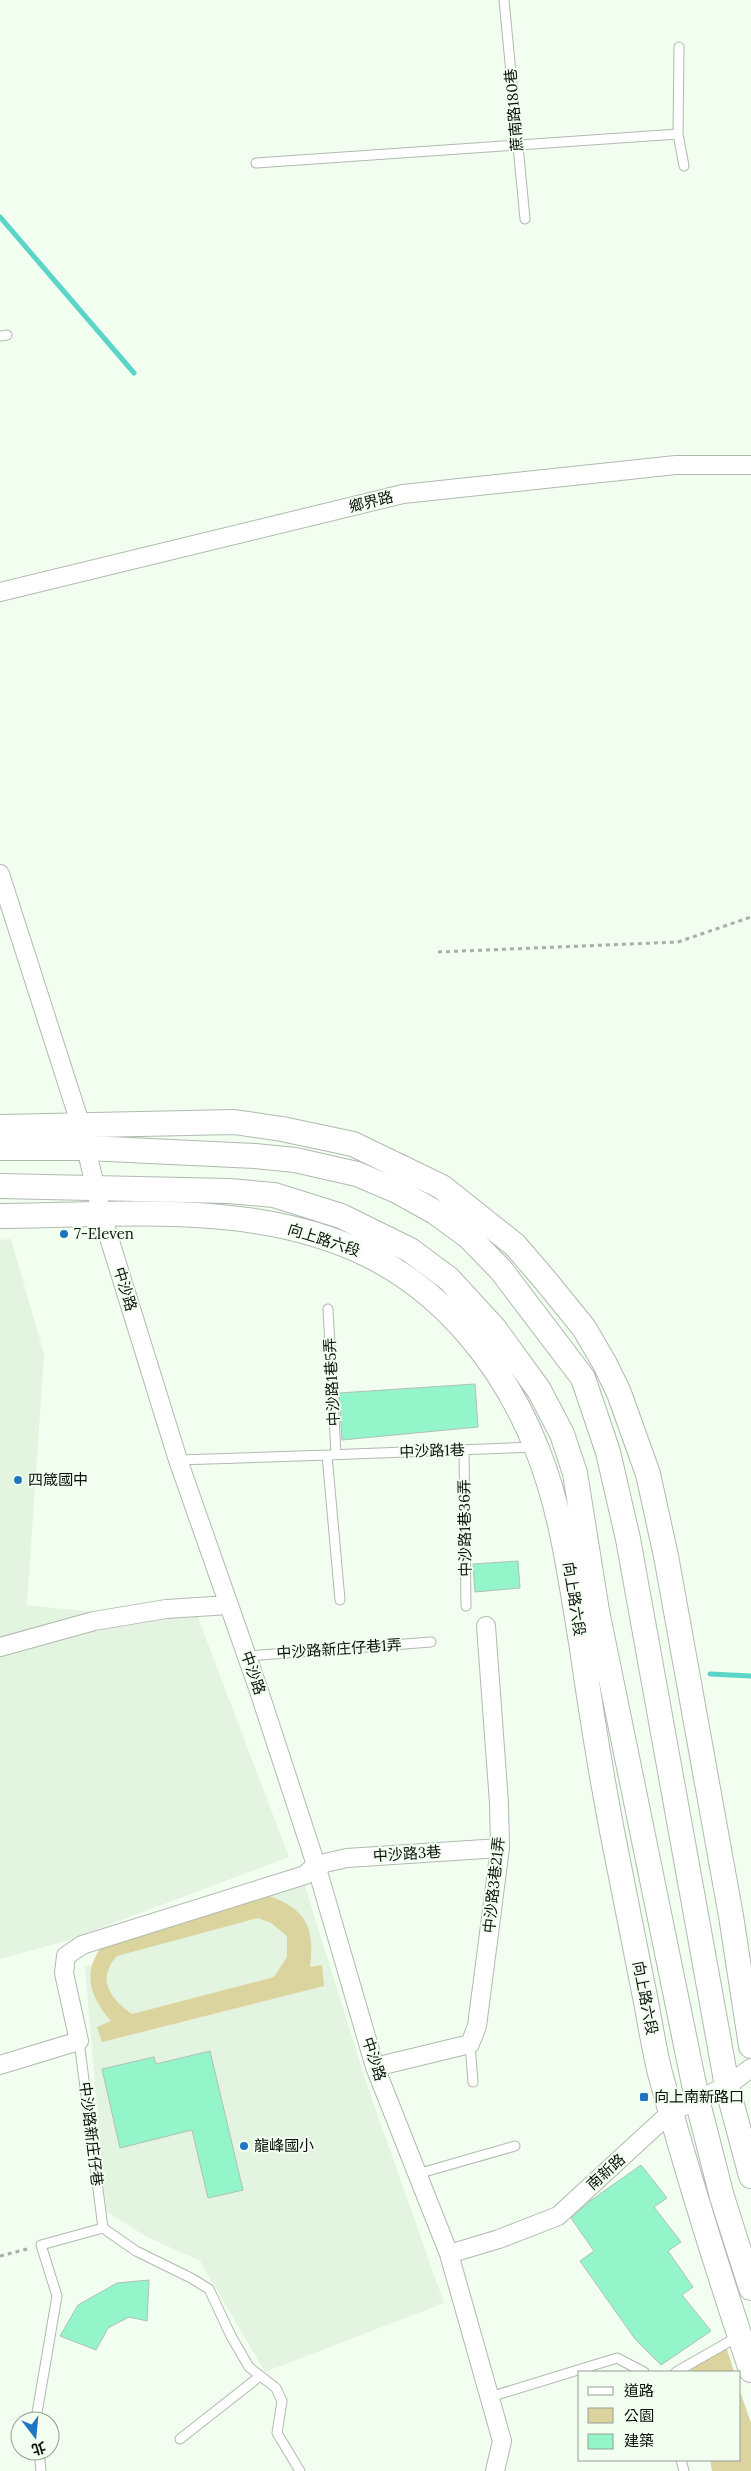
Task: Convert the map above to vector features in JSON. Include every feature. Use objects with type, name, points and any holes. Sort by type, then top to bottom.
[{"type":"main road","points":[[0,1148],[234,1122],[282,1129],[354,1144],[442,1187],[478,1214],[515,1246],[584,1328],[620,1393],[648,1474],[666,1556],[728,1897],[751,2046]]},
{"type":"main road","points":[[0,1127],[84,1138],[295,1160],[357,1174],[397,1191],[435,1212],[476,1244],[501,1270],[583,1378],[608,1452],[628,1539],[727,2086],[751,2176]]},
{"type":"main road","name":"向上路六段","points":[[0,1186],[229,1191],[274,1196],[341,1216],[380,1233],[410,1250],[462,1290],[494,1328],[539,1390],[562,1434],[575,1472],[604,1648],[698,2099],[722,2197],[751,2288]]},
{"type":"main road","name":"向上路六段","points":[[0,1216],[101,1212],[225,1218],[272,1224],[336,1242],[369,1256],[420,1288],[452,1314],[496,1371],[516,1403],[537,1447],[552,1488],[565,1543],[612,1829],[659,2069],[717,2268],[751,2370]]},
{"type":"street","name":"鄉界路","points":[[0,592],[403,494],[676,465],[751,465]]},
{"type":"street","name":"中沙路","points":[[0,874],[84,1138],[101,1212],[178,1460],[247,1656],[316,1865],[376,2067],[449,2254],[502,2441],[496,2471]]},
{"type":"street","points":[[0,1647],[94,1621],[166,1609],[229,1605]]},
{"type":"street","name":"中沙路3巷21弄","points":[[470,2044],[477,2026],[500,1848],[499,1803],[486,1626]]},
{"type":"street","name":"中沙路3巷","points":[[79,2041],[64,1972],[66,1956],[82,1945],[305,1875],[316,1865],[347,1858],[500,1848]]},
{"type":"street","points":[[0,2065],[79,2041]]},
{"type":"street","points":[[376,2067],[470,2044]]},
{"type":"street","name":"南新路","points":[[449,2254],[499,2239],[558,2216],[671,2112],[727,2086],[751,2068]]},
{"type":"lane","name":"蔗南路180巷","points":[[504,0],[524,219]]},
{"type":"lane","points":[[679,47],[678,134],[684,166]]},
{"type":"lane","points":[[256,163],[678,134]]},
{"type":"lane","name":"中沙路1巷5弄","points":[[328,1309],[332,1455]]},
{"type":"lane","name":"中沙路1巷","points":[[178,1460],[537,1447]]},
{"type":"lane","name":"中沙路1巷36弄","points":[[464,1450],[466,1606]]},
{"type":"lane","points":[[332,1455],[340,1600]]},
{"type":"lane","name":"中沙路新庄仔巷1弄","points":[[247,1656],[431,1642]]},
{"type":"lane","name":"中沙路新庄仔巷","points":[[79,2041],[103,2228]]},
{"type":"lane","points":[[470,2044],[473,2082]]},
{"type":"lane","points":[[417,2174],[515,2146]]},
{"type":"lane","points":[[37,2411],[57,2296],[41,2245],[103,2228],[136,2251],[209,2289],[248,2367],[276,2388],[282,2401],[277,2433],[300,2471]]},
{"type":"lane","points":[[678,2371],[740,2336]]},
{"type":"lane","points":[[490,2397],[617,2358],[642,2371]]},
{"type":"lane","points":[[180,2439],[260,2376]]},
{"type":"path","points":[[438,952],[678,942],[751,917]]},
{"type":"path","points":[[0,2256],[41,2245]]},
{"type":"shaded area","name":"四箴國中","points":[[11,1239],[44,1354],[27,1605],[111,1614],[195,1610],[289,1857],[65,1941],[0,1959],[0,1240]]},
{"type":"shaded area","name":"龍峰國小","points":[[304,1883],[366,2082],[444,2303],[265,2372],[200,2261],[145,2236],[106,2211],[85,1967]]},
{"type":"green space","points":[[269,1896],[292,1907],[306,1922],[311,1942],[310,1967],[322,1965],[324,1986],[102,2042],[97,2027],[111,2021],[97,2002],[91,1983],[91,1973],[97,1953],[105,1943]],"holes":[[[258,1918],[271,1923],[287,1936],[287,1957],[274,1977],[132,2014],[117,2002],[108,1988],[107,1973],[117,1956]]]},
{"type":"green space","points":[[726,2346],[734,2371],[692,2371],[691,2367]]},
{"type":"green space","points":[[741,2394],[751,2423],[751,2471],[712,2471],[710,2461],[741,2461]]},
{"type":"building","points":[[475,1384],[478,1427],[342,1440],[339,1393]]},
{"type":"building","points":[[518,1561],[520,1588],[475,1592],[473,1564]]},
{"type":"building","points":[[210,2051],[243,2190],[208,2198],[192,2130],[120,2148],[102,2069],[154,2057],[156,2064]]},
{"type":"building","points":[[641,2165],[667,2198],[654,2207],[681,2242],[668,2251],[693,2287],[682,2295],[711,2331],[661,2365],[635,2339],[580,2261],[594,2251],[571,2218],[590,2201]]},
{"type":"building","points":[[149,2280],[147,2321],[129,2317],[108,2328],[96,2350],[60,2336],[78,2305],[117,2283]]},
{"type":"waterway","points":[[0,217],[134,373]]},
{"type":"waterway","points":[[710,1674],[751,1676]]},
{"type":"place","name":"7-Eleven","points":[[64,1234]]},
{"type":"place","name":"四箴國中","points":[[18,1480]]},
{"type":"place","name":"向上南新路口","points":[[644,2097]]},
{"type":"place","name":"龍峰國小","points":[[244,2146]]}]
